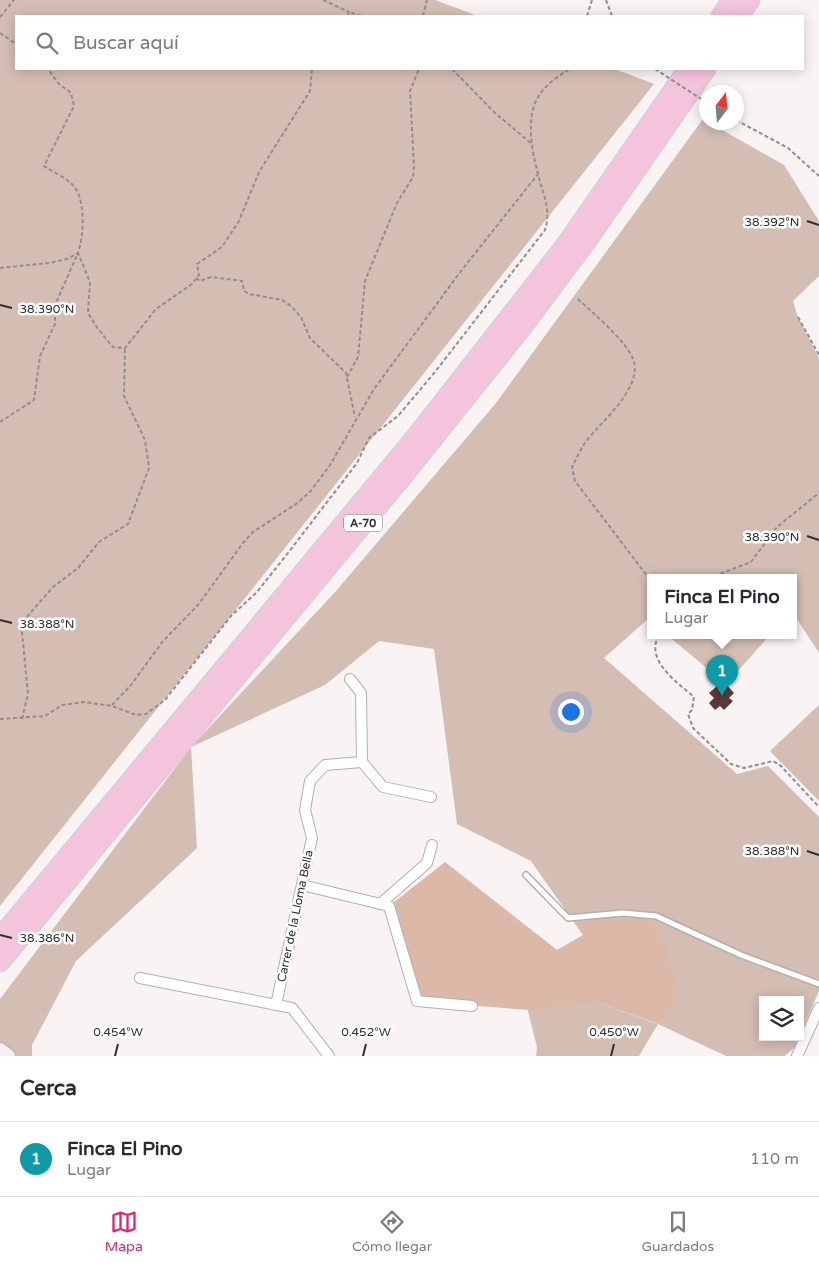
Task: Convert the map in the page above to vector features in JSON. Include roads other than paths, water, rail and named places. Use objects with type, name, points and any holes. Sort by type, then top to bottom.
[{"type":"highway","points":[[722,15],[732,0]]},
{"type":"highway","points":[[741,15],[750,0]]},
{"type":"highway","name":"A-70","points":[[0,938],[414,438],[565,246],[687,70]]},
{"type":"highway","name":"A-70","points":[[0,962],[402,477],[506,347],[588,239],[705,70]]},
{"type":"main road","points":[[0,1050],[8,1056]]},
{"type":"street","points":[[350,678],[361,693],[362,762],[383,786],[431,797]]},
{"type":"street","name":"Carrer de la Lloma Bella","points":[[276,1005],[312,838],[304,810],[310,781],[325,765],[362,762]]},
{"type":"street","points":[[380,904],[426,863],[432,845]]},
{"type":"street","points":[[302,885],[389,906],[417,1001],[472,1006]]},
{"type":"street","points":[[140,978],[292,1008],[329,1056]]},
{"type":"street","points":[[797,1056],[819,1008]]},
{"type":"lane","points":[[526,875],[568,918],[623,913],[656,916],[740,955],[819,984]]},
{"type":"place","name":"Finca El Pino","points":[[722,696]]}]
